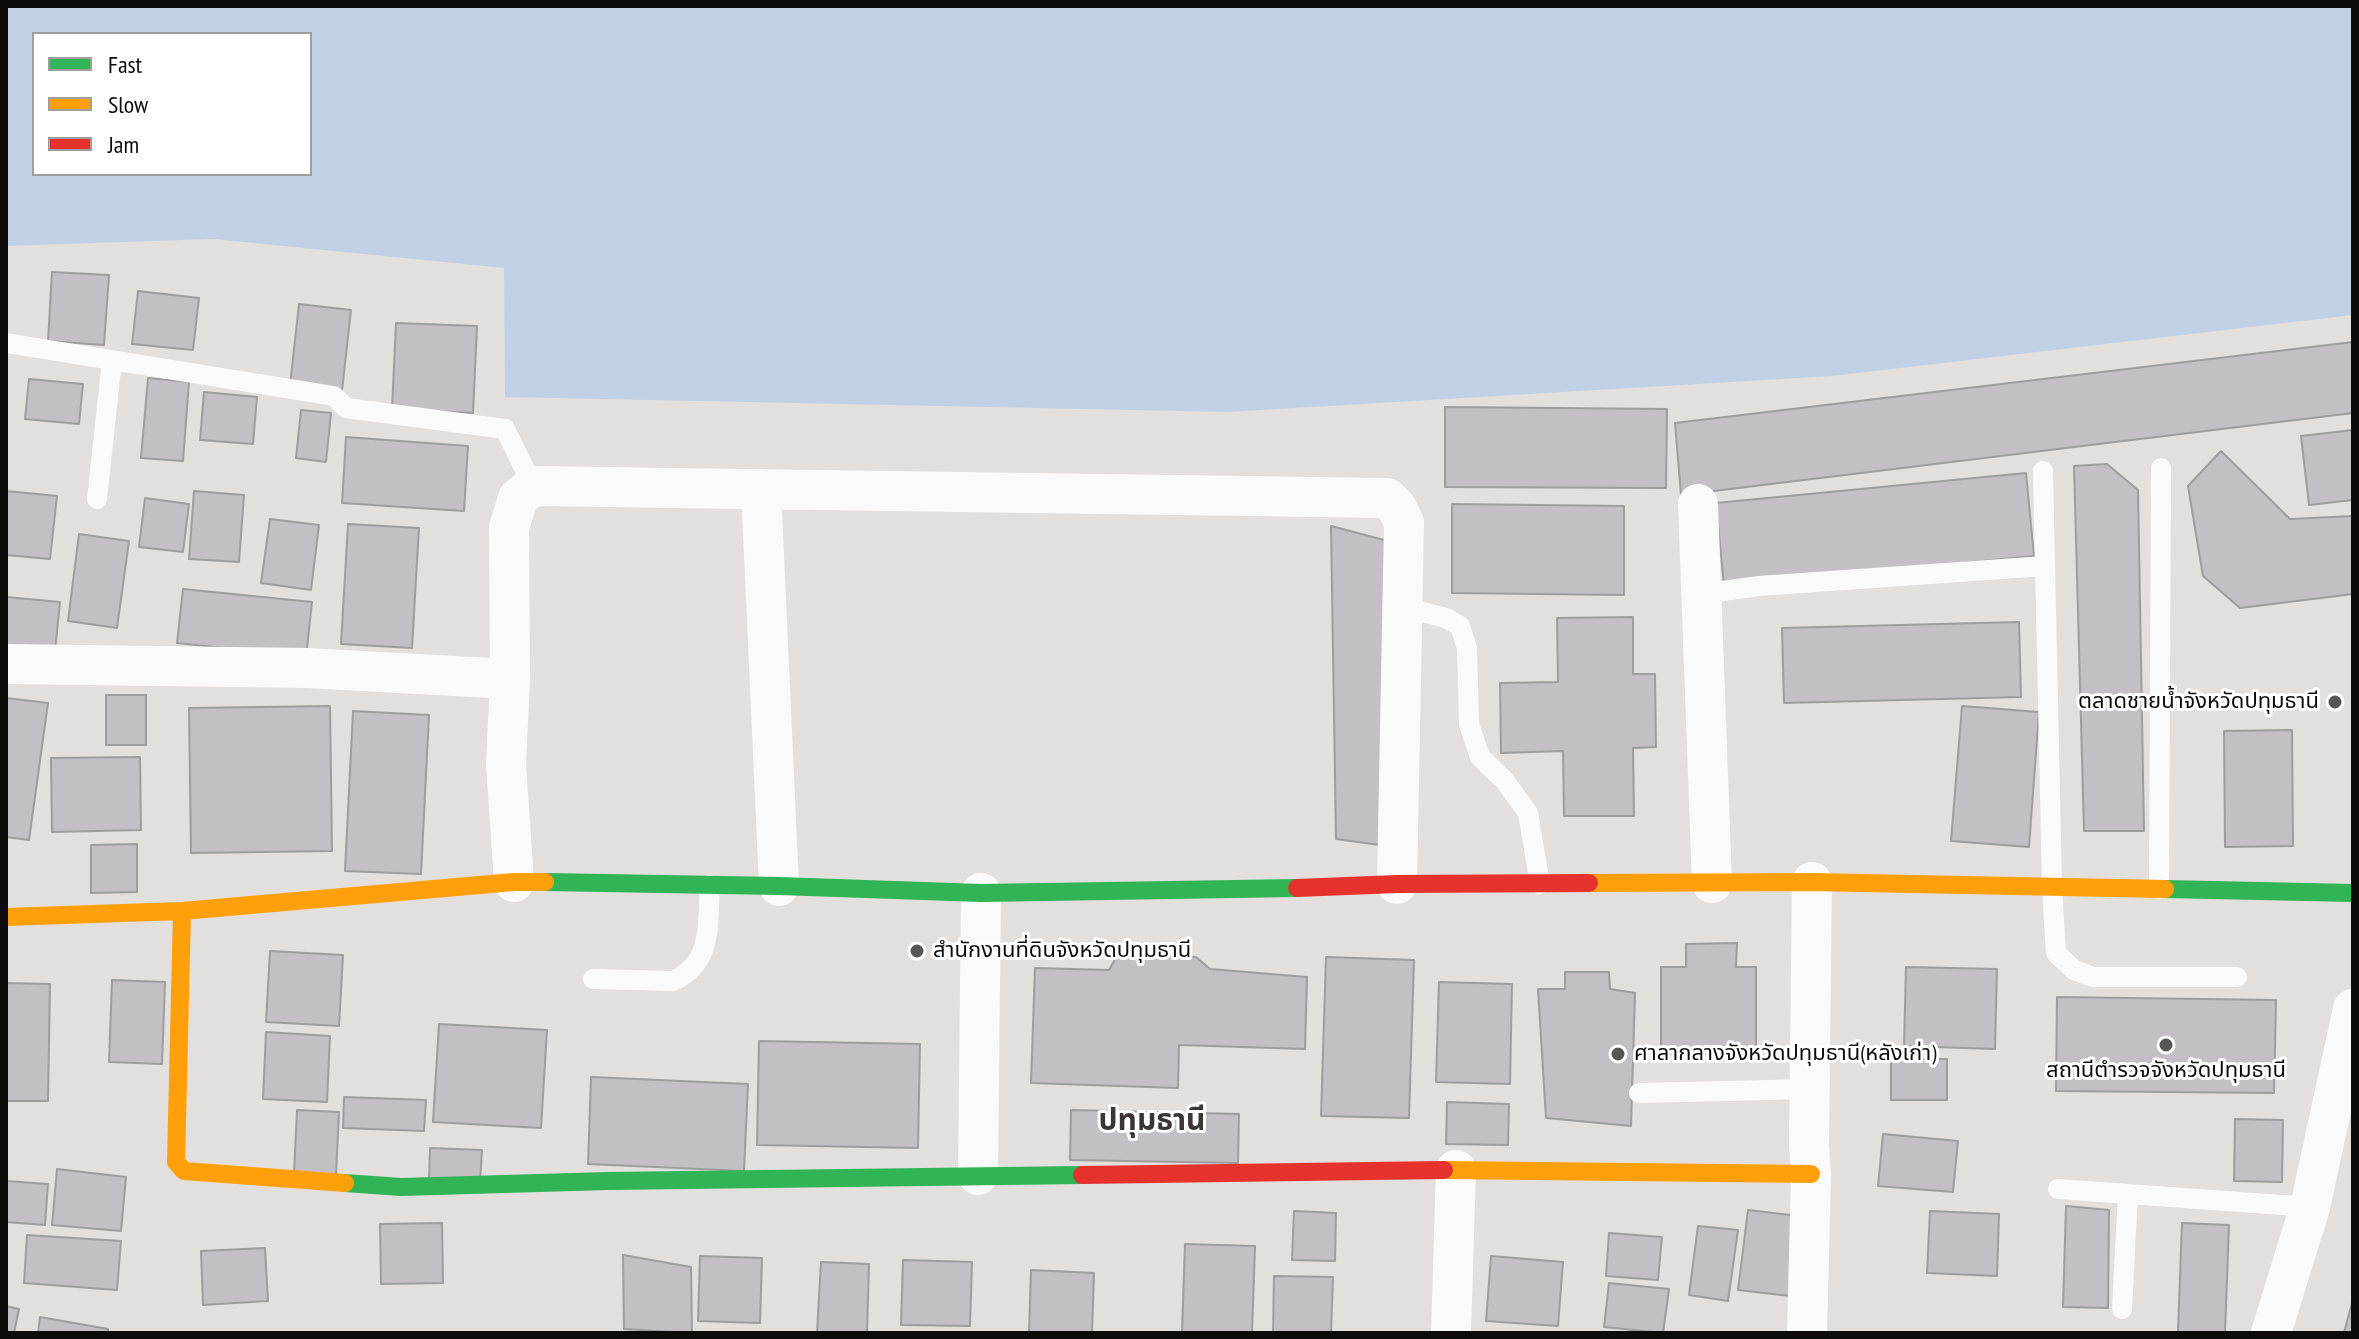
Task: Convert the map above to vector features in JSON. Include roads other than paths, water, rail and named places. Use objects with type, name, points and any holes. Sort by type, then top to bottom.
[{"type":"street","points":[[514,882],[506,764],[510,679],[509,528],[518,498],[533,486],[1387,498],[1397,508],[1404,523],[1397,884]]},
{"type":"street","points":[[761,489],[779,886]]},
{"type":"street","points":[[1698,504],[1712,883]]},
{"type":"street","points":[[6,664],[307,668],[510,679]]},
{"type":"street","points":[[6,917],[182,911],[514,882],[981,893],[1397,884],[1812,882],[2353,893]]},
{"type":"street","points":[[1807,1333],[1812,882]]},
{"type":"street","points":[[978,1175],[981,893]]},
{"type":"street","points":[[182,911],[175,1149],[176,1162],[184,1171],[401,1187],[978,1175],[1456,1170],[1811,1174]]},
{"type":"street","points":[[2271,1333],[2310,1207],[2353,1009]]},
{"type":"street","points":[[1451,1333],[1456,1170]]},
{"type":"lane","points":[[6,343],[334,396],[346,408],[505,429],[533,486]]},
{"type":"lane","points":[[97,499],[112,360]]},
{"type":"lane","points":[[2159,889],[2161,468]]},
{"type":"lane","points":[[2043,471],[2056,953],[2074,970],[2093,977],[2237,977]]},
{"type":"lane","points":[[1701,594],[1759,586],[2045,566]]},
{"type":"lane","points":[[1402,607],[1446,618],[1460,626],[1467,648],[1469,724],[1480,757],[1505,781],[1528,813],[1540,884]]},
{"type":"lane","points":[[593,979],[673,981],[684,976],[699,962],[706,941],[710,885]]},
{"type":"lane","points":[[1639,1093],[1810,1089]]},
{"type":"lane","points":[[2058,1189],[2310,1207]]},
{"type":"lane","points":[[2122,1309],[2128,1194]]},
{"type":"water","points":[[6,6],[2353,6],[2353,315],[1832,376],[1228,412],[505,397],[504,268],[213,239],[6,246]]},
{"type":"place","name":"ตลาดชายน้ำจังหวัดปทุมธานี","points":[[2335,702]]},
{"type":"place","name":"สำนักงานที่ดินจังหวัดปทุมธานี","points":[[917,951]]},
{"type":"place","name":"สถานีตำรวจจังหวัดปทุมธานี","points":[[2166,1045]]},
{"type":"place","name":"ศาลากลางจังหวัดปทุมธานี(หลังเก่า)","points":[[1618,1054]]},
{"type":"district","name":"ปทุมธานี","points":[[1152,1121]]}]
